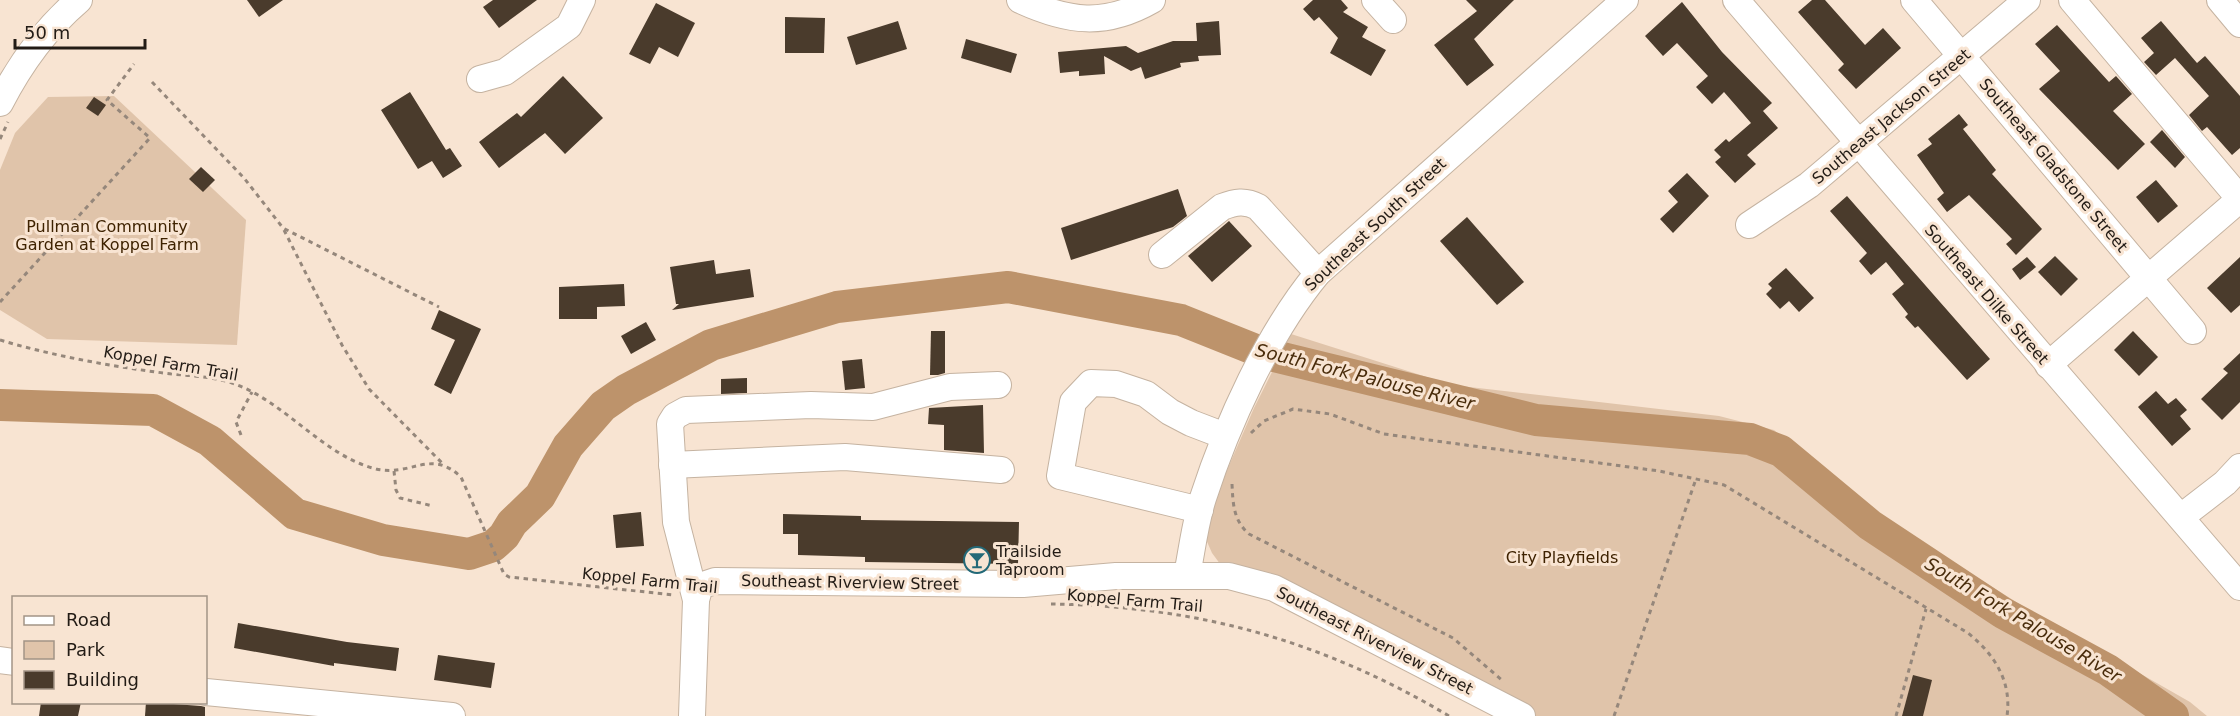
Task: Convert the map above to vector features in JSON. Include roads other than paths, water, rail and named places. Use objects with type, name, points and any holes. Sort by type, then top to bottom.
[{"type":"street","points":[[0,104],[8,70],[79,0]]},
{"type":"street","points":[[480,79],[505,72],[569,26],[582,0]]},
{"type":"street","points":[[1020,0],[1050,14],[1106,19],[1134,10],[1152,0]]},
{"type":"street","points":[[1375,0],[1393,20]]},
{"type":"street","name":"Southeast South Street","points":[[1187,575],[1200,510],[1237,436],[1246,393],[1295,300],[1318,273],[1625,0]]},
{"type":"street","name":"Southeast Dilke Street","points":[[1736,0],[1857,144],[2240,586]]},
{"type":"street","name":"Southeast Gladstone Street","points":[[1914,0],[2193,331]]},
{"type":"street","name":"Southeast Jackson Street","points":[[1749,225],[1809,185],[2027,0]]},
{"type":"street","points":[[2048,365],[2240,199],[2072,0]]},
{"type":"street","points":[[1162,255],[1222,207],[1232,203],[1250,202],[1258,207],[1318,273]]},
{"type":"street","points":[[1200,510],[1060,476],[1073,402],[1091,383],[1116,384],[1146,394],[1170,412],[1191,423],[1237,436]]},
{"type":"street","points":[[692,716],[696,600],[676,522],[670,424],[675,416],[686,410],[811,405],[873,407],[950,387],[998,385]]},
{"type":"street","points":[[672,465],[845,457],[1000,470]]},
{"type":"street","points":[[2181,517],[2225,483],[2240,467]]},
{"type":"street","name":"Southeast Riverview Street","points":[[696,600],[700,586],[716,581],[1023,584],[1105,577],[1228,576],[1274,588],[1522,716]]},
{"type":"street","points":[[207,692],[452,716]]},
{"type":"waterway","name":"South Fork Palouse River","points":[[0,405],[153,410],[210,441],[295,514],[383,540],[469,554],[493,546],[504,536],[512,523],[540,496],[568,446],[603,406],[626,390],[711,345],[837,307],[1008,287],[1181,320],[1266,354],[1536,420],[1750,439],[1781,451],[1870,525],[2003,613],[2108,670],[2173,716]]},
{"type":"place","name":"Trailside Taproom","points":[[977,560]]},
{"type":"park label","name":"Pullman Community Garden at Koppel Farm","points":[[107,235]]},
{"type":"park label","name":"City Playfields","points":[[1562,557]]}]
